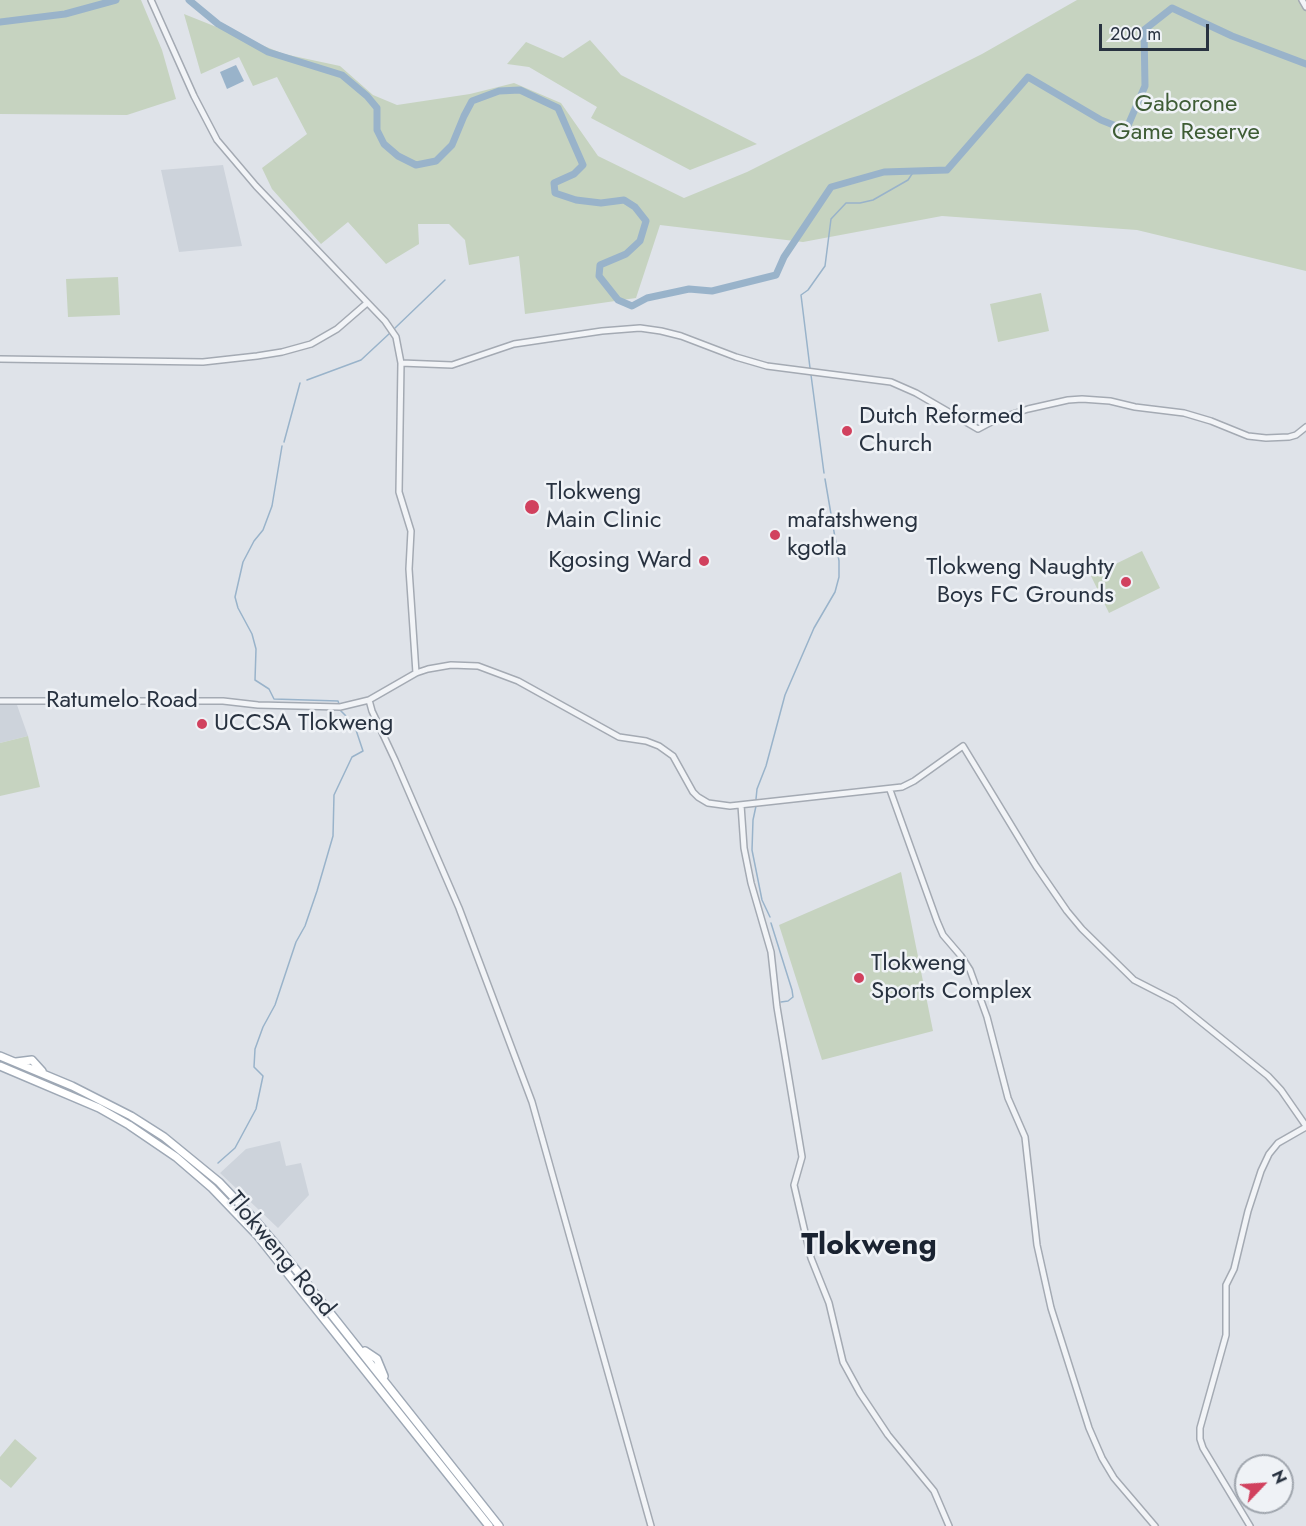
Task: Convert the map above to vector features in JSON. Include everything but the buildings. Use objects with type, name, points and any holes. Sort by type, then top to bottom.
[{"type":"main road","name":"Tlokweng Road","points":[[0,1056],[14,1062],[32,1060],[37,1067],[54,1078],[131,1116],[164,1137],[219,1182],[263,1229],[353,1343],[377,1359],[391,1389],[499,1526]]},
{"type":"main road","name":"Tlokweng Road","points":[[0,1066],[99,1108],[129,1125],[176,1157],[212,1188],[257,1234],[489,1526]]},
{"type":"street","points":[[151,0],[194,96],[218,140],[264,195],[394,332],[401,363],[399,492],[411,531],[409,569],[416,673]]},
{"type":"street","points":[[1302,0],[1306,7]]},
{"type":"street","points":[[0,359],[193,362],[257,356],[311,344],[337,329],[367,303]]},
{"type":"street","points":[[401,363],[452,365],[514,344],[602,331],[640,328],[661,330],[767,366],[891,382],[916,393],[978,429],[995,420],[1028,409],[1082,399],[1110,401],[1184,413],[1248,436],[1289,437],[1296,435],[1306,427]]},
{"type":"street","points":[[415,661],[428,669]]},
{"type":"street","name":"Ratumelo Road","points":[[0,701],[223,701],[258,705],[340,707],[369,700],[416,673],[428,669],[451,665],[478,666],[503,675],[619,737],[646,741],[665,749],[678,762],[693,792],[704,801],[715,805],[741,806],[890,790],[914,782],[963,746],[1036,866],[1082,929],[1126,973],[1140,984],[1175,1002],[1268,1076],[1281,1090],[1306,1126]]},
{"type":"street","points":[[369,700],[459,908],[532,1102],[651,1526]]},
{"type":"street","points":[[890,790],[943,935],[961,956],[969,970],[987,1017],[1008,1098],[1025,1137],[1037,1245],[1051,1308],[1089,1428],[1114,1478],[1155,1526]]},
{"type":"street","points":[[741,806],[744,848],[751,883],[771,952],[777,1007],[802,1157],[794,1185],[811,1258],[829,1303],[843,1362],[888,1435],[934,1491],[950,1526]]},
{"type":"street","points":[[1250,1526],[1203,1448],[1200,1428],[1226,1335],[1226,1285],[1234,1269],[1248,1211],[1261,1171],[1269,1154],[1278,1143],[1306,1126]]},
{"type":"shaded area","points":[[223,165],[242,246],[179,252],[161,170]]},
{"type":"shaded area","points":[[0,705],[17,705],[28,736],[0,743]]},
{"type":"shaded area","points":[[280,1141],[286,1166],[301,1163],[309,1195],[278,1228],[220,1173],[246,1149]]},
{"type":"green space","points":[[0,0],[141,0],[162,50],[176,99],[127,115],[0,114]]},
{"type":"green space","name":"Gaborone Game Reserve","points":[[1077,0],[1306,0],[1306,271],[1137,230],[942,216],[803,242],[660,225],[636,298],[525,314],[519,256],[469,265],[465,240],[449,224],[418,224],[419,244],[386,264],[348,222],[321,244],[272,189],[262,168],[307,134],[277,77],[253,86],[239,57],[201,74],[184,14],[284,54],[340,66],[373,95],[397,105],[470,94],[514,83],[561,103],[598,156],[684,198],[747,172],[982,54]]},
{"type":"green space","points":[[590,40],[621,75],[757,144],[690,170],[591,118],[597,107],[529,67],[507,64],[526,42],[563,58]]},
{"type":"green space","points":[[118,277],[120,315],[68,317],[66,279]]},
{"type":"green space","points":[[1041,293],[1049,331],[998,342],[990,304]]},
{"type":"green space","name":"Tlokweng Naughty Boys FC Grounds","points":[[1142,551],[1160,588],[1109,613],[1091,576]]},
{"type":"green space","points":[[28,736],[40,787],[0,796],[0,743]]},
{"type":"green space","name":"Tlokweng Sports Complex","points":[[901,872],[933,1031],[822,1060],[779,925]]},
{"type":"green space","points":[[15,1439],[37,1458],[11,1488],[0,1479],[0,1457]]},
{"type":"water","points":[[236,65],[244,81],[227,89],[220,72]]},
{"type":"waterway","points":[[0,22],[65,14],[116,0]]},
{"type":"waterway","points":[[189,0],[218,24],[268,52],[342,75],[367,96],[377,108],[377,130],[384,144],[398,156],[416,165],[436,161],[452,145],[472,101],[499,91],[520,90],[558,108],[583,165],[574,174],[554,183],[555,193],[576,200],[601,203],[624,200],[635,207],[646,221],[640,241],[626,254],[600,265],[599,276],[618,300],[632,306],[647,298],[689,289],[712,291],[776,275],[784,257],[831,187],[884,172],[947,170],[1028,77],[1101,120],[1126,130],[1145,86],[1144,30],[1172,8],[1232,36],[1306,64]]},
{"type":"waterway","points":[[810,368],[801,295],[808,290],[825,266],[831,219],[846,203],[873,200],[908,180],[914,171]]},
{"type":"waterway","points":[[395,328],[445,280]]},
{"type":"waterway","points":[[307,380],[361,360],[390,333]]},
{"type":"waterway","points":[[811,375],[824,473]]},
{"type":"waterway","points":[[284,442],[300,383]]},
{"type":"waterway","points":[[282,446],[272,506],[263,530],[254,541],[243,562],[235,597],[238,608],[252,634],[256,649],[255,680],[269,689],[274,699],[338,701],[339,704]]},
{"type":"waterway","points":[[756,799],[785,695],[814,628],[835,592],[839,577],[839,561],[825,479]]},
{"type":"waterway","points":[[218,1163],[235,1148],[256,1109],[263,1076],[254,1067],[255,1049],[263,1027],[275,1005],[296,942],[305,926],[317,891],[333,836],[334,795],[352,757],[363,751],[354,724],[340,710]]},
{"type":"waterway","points":[[756,806],[752,850],[762,900],[770,917]]},
{"type":"waterway","points":[[771,923],[793,997],[781,1002]]},
{"type":"place","name":"Dutch Reformed Church","points":[[847,431]]},
{"type":"place","name":"Tlokweng Main Clinic","points":[[532,507]]},
{"type":"place","name":"mafatshweng kgotla","points":[[775,535]]},
{"type":"place","name":"Kgosing Ward","points":[[704,561]]},
{"type":"place","name":"Tlokweng Naughty Boys FC Grounds","points":[[1126,582]]},
{"type":"place","name":"UCCSA Tlokweng","points":[[202,724]]},
{"type":"place","name":"Tlokweng Sports Complex","points":[[859,978]]},
{"type":"district","name":"Tlokweng","points":[[869,1247]]}]
